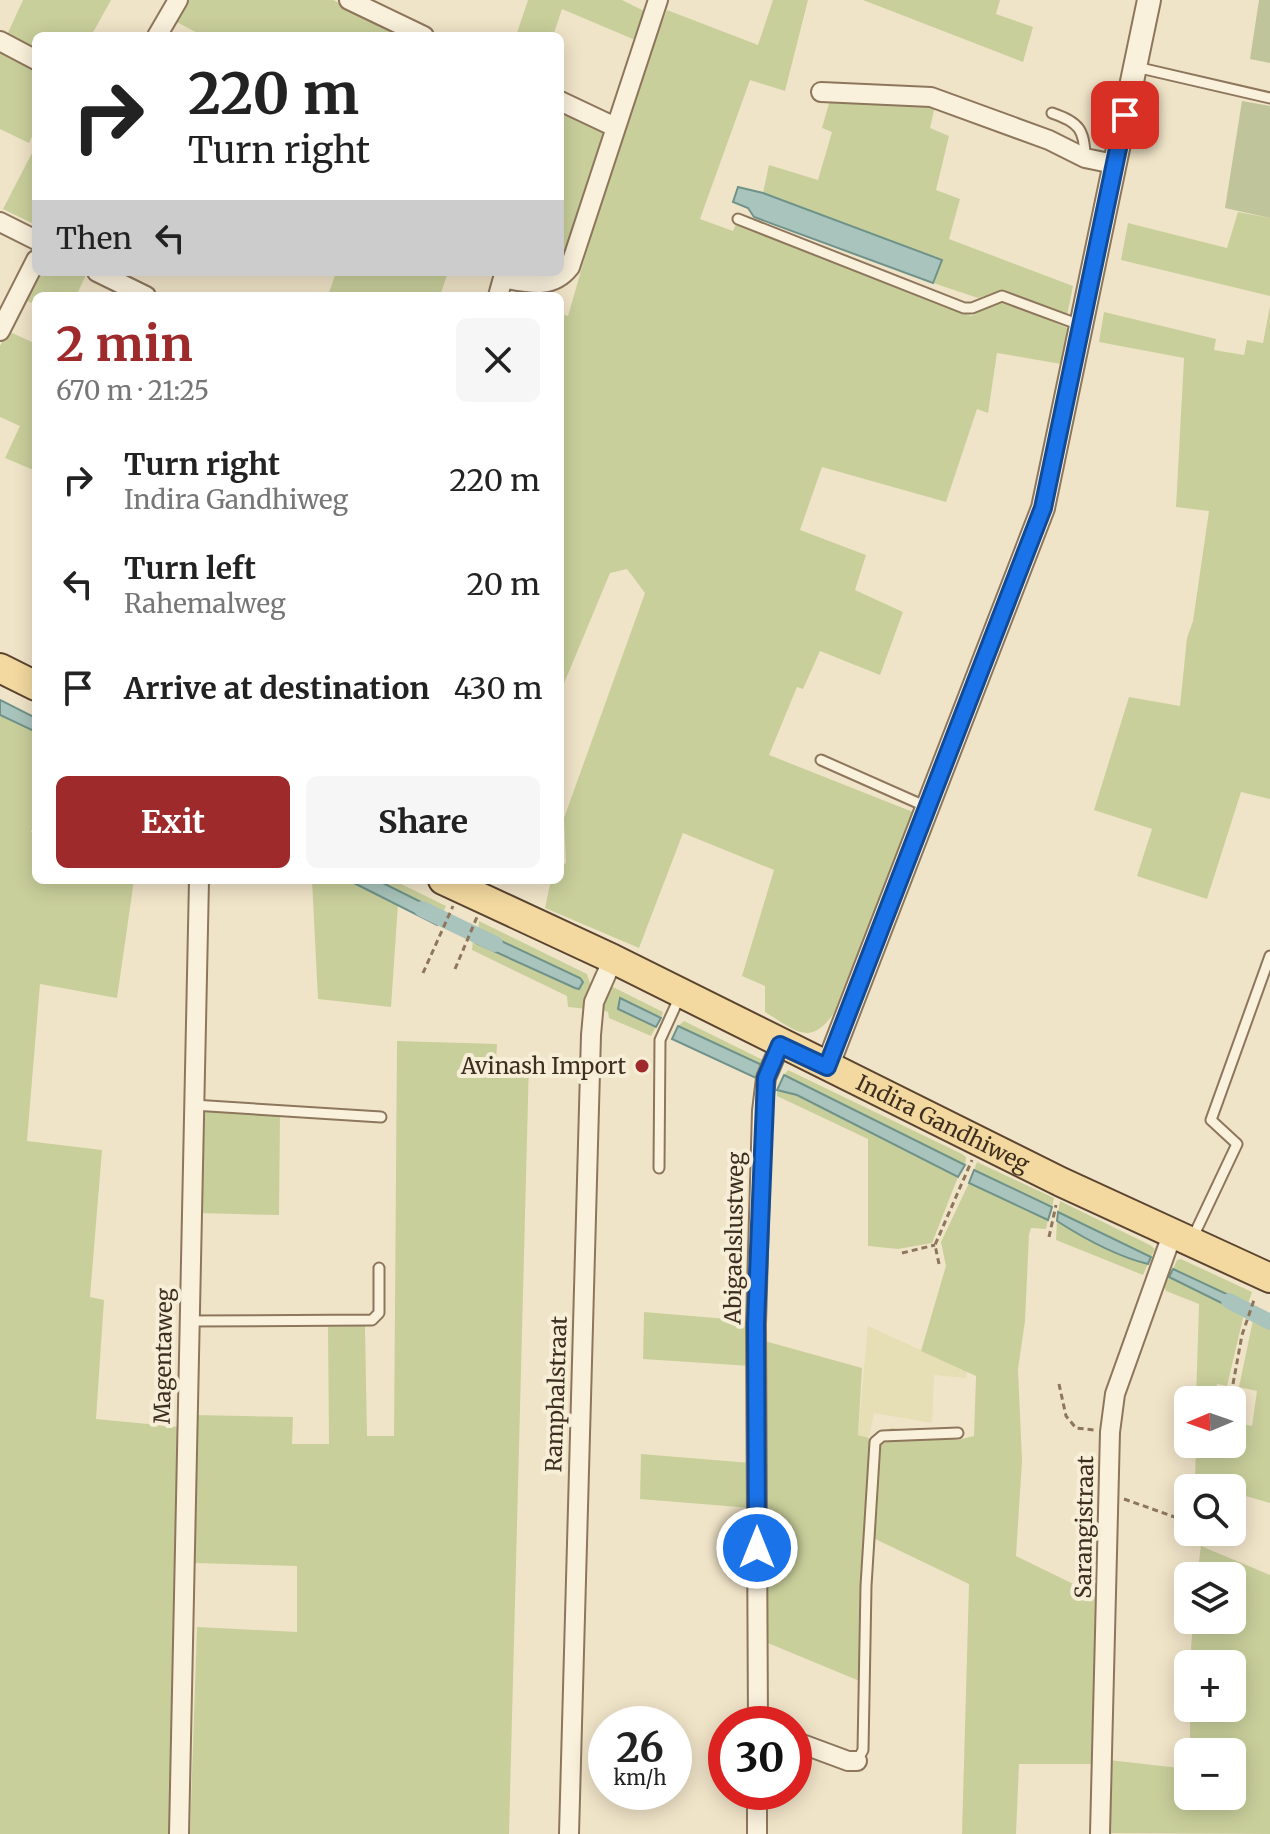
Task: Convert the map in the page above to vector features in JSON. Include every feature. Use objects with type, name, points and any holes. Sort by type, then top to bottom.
[{"type":"main road","points":[[0,668],[32,684]]},
{"type":"main road","name":"Indira Gandhiweg","points":[[463,889],[613,959],[675,1006],[780,1045],[1177,1240],[1266,1276]]},
{"type":"street","points":[[159,32],[178,0]]},
{"type":"street","points":[[349,0],[416,32]]},
{"type":"street","points":[[564,275],[570,267],[658,0]]},
{"type":"street","points":[[827,1067],[1043,508],[1149,0]]},
{"type":"street","points":[[0,41],[32,58]]},
{"type":"street","points":[[821,92],[931,97],[1049,140],[1085,158],[1114,164]]},
{"type":"street","points":[[564,103],[615,127]]},
{"type":"street","points":[[0,222],[32,238]]},
{"type":"street","points":[[0,331],[32,268]]},
{"type":"street","points":[[105,276],[138,292]]},
{"type":"street","points":[[501,287],[539,285],[563,276]]},
{"type":"street","name":"Magentaweg","points":[[179,1834],[199,884]]},
{"type":"street","name":"Ramphalstraat","points":[[569,1834],[591,1035],[594,1002],[613,959]]},
{"type":"street","name":"Abigaelslustweg","points":[[758,1706],[756,1324],[762,1111],[766,1078],[780,1045]]},
{"type":"street","name":"Sarangistraat","points":[[1100,1834],[1110,1432],[1115,1394],[1155,1274],[1177,1240]]},
{"type":"street","points":[[812,1748],[848,1761],[857,1761]]},
{"type":"street","points":[[757,1810],[757,1834]]},
{"type":"lane","points":[[1136,67],[1270,98]]},
{"type":"lane","points":[[1052,113],[1073,120],[1080,127],[1085,135],[1085,158]]},
{"type":"lane","points":[[738,219],[964,308],[972,308],[1002,296],[1080,325]]},
{"type":"lane","points":[[821,760],[927,807]]},
{"type":"lane","points":[[1177,1240],[1237,1144],[1211,1120],[1270,956]]},
{"type":"lane","points":[[659,1168],[660,1040],[675,1006]]},
{"type":"lane","points":[[193,1105],[381,1117]]},
{"type":"lane","points":[[188,1321],[372,1320],[379,1313],[379,1268]]},
{"type":"lane","points":[[857,1761],[863,1750],[864,1738],[866,1586],[875,1442],[882,1436],[958,1433]]},
{"type":"path","points":[[423,973],[463,889]]},
{"type":"path","points":[[455,969],[464,948],[463,889]]},
{"type":"path","points":[[939,1264],[935,1245],[963,1180]]},
{"type":"path","points":[[1049,1237],[1061,1182]]},
{"type":"path","points":[[902,1253],[935,1245]]},
{"type":"path","points":[[1233,1384],[1245,1326],[1266,1276]]},
{"type":"path","points":[[1059,1384],[1066,1416],[1076,1428],[1110,1432]]},
{"type":"path","points":[[1108,1497],[1118,1497],[1174,1517]]},
{"type":"shaded area","points":[[868,1326],[967,1371],[966,1378],[934,1375],[932,1423],[874,1413],[869,1438],[858,1435]]},
{"type":"green space","points":[[23,0],[111,0],[93,32],[32,32],[32,50],[6,37]]},
{"type":"green space","points":[[184,0],[333,0],[400,32],[196,32],[173,20]]},
{"type":"green space","points":[[528,0],[622,0],[644,11],[635,40],[562,9],[554,32],[517,32]]},
{"type":"green space","points":[[773,0],[808,0],[785,91],[750,80],[700,219],[733,231],[736,224],[971,316],[995,303],[1009,303],[1070,329],[1061,364],[997,353],[988,413],[977,409],[946,502],[822,467],[800,530],[866,555],[855,590],[903,612],[880,675],[820,651],[803,689],[797,687],[769,755],[913,812],[834,1013],[825,1024],[810,1033],[794,1029],[765,1012],[765,986],[742,976],[774,870],[683,833],[639,948],[545,908],[550,884],[564,884],[564,818],[645,593],[627,569],[610,573],[564,683],[564,314],[568,316],[625,118],[667,10],[758,45]]},
{"type":"green space","points":[[863,0],[1000,0],[996,14],[1033,27],[1023,62]]},
{"type":"green space","points":[[1259,0],[1270,0],[1270,63],[1250,59]]},
{"type":"green space","points":[[0,51],[32,68],[32,137],[29,143],[0,129]]},
{"type":"green space","points":[[831,96],[935,106],[930,128],[949,136],[936,190],[960,199],[949,239],[1073,286],[1067,316],[1000,291],[978,298],[933,283],[941,260],[763,193],[769,165],[818,180],[832,132],[822,128]]},
{"type":"green space","points":[[1242,101],[1270,106],[1270,218],[1225,208]]},
{"type":"green space","points":[[564,110],[603,130],[606,141],[564,258]]},
{"type":"green space","points":[[32,153],[32,223],[3,209]]},
{"type":"green space","points":[[1238,212],[1270,218],[1270,296],[1121,260],[1128,223],[1227,248]]},
{"type":"green space","points":[[34,276],[86,276],[78,292],[32,292],[32,303],[23,299]]},
{"type":"green space","points":[[335,276],[447,276],[441,292],[329,292]]},
{"type":"green space","points":[[1270,306],[1270,799],[1241,792],[1207,899],[1137,876],[1152,829],[1094,810],[1129,697],[1180,706],[1187,638],[1193,621],[1209,511],[1176,507],[1184,358],[1099,342],[1104,312],[1216,339],[1214,350],[1244,355],[1247,340],[1263,343]]},
{"type":"green space","points":[[8,331],[32,342],[32,469],[5,458],[20,426],[0,417],[0,346]]},
{"type":"green space","points":[[0,715],[32,730],[32,884],[133,884],[117,998],[40,984],[27,1141],[102,1150],[90,1297],[104,1300],[96,1419],[179,1427],[171,1834],[0,1834]]},
{"type":"green space","points":[[312,884],[356,884],[398,904],[391,1007],[318,999]]},
{"type":"green space","points":[[385,884],[401,884],[446,906],[443,913]]},
{"type":"green space","points":[[479,921],[587,974],[591,986],[587,1009],[568,1007],[567,996],[472,950],[473,939],[575,988],[583,982],[478,930]]},
{"type":"green space","points":[[611,986],[663,1012],[661,1018],[619,998],[618,1009],[656,1027],[651,1036],[609,1018],[608,1012],[600,1009]]},
{"type":"green space","points":[[684,1021],[765,1061],[762,1065],[678,1026]]},
{"type":"green space","points":[[397,1041],[497,1044],[496,1061],[529,1062],[509,1834],[190,1834],[197,1627],[297,1632],[297,1566],[194,1563],[195,1415],[293,1417],[292,1444],[329,1444],[328,1327],[365,1326],[367,1436],[394,1436]]},
{"type":"green space","points":[[788,1070],[962,1154],[966,1157],[965,1165],[784,1075]]},
{"type":"green space","points":[[777,1090],[797,1095],[958,1177],[932,1243],[898,1249],[868,1246],[868,1139],[777,1096]]},
{"type":"green space","points":[[208,1109],[280,1115],[279,1215],[197,1213],[200,1117]]},
{"type":"green space","points":[[977,1162],[1054,1198],[1052,1207],[974,1170]]},
{"type":"green space","points":[[969,1183],[1048,1220],[1046,1229],[1031,1228],[1029,1235],[1025,1321],[1018,1369],[1022,1461],[1016,1556],[1102,1598],[1097,1764],[1019,1764],[1016,1834],[962,1834],[969,1584],[871,1537],[876,1445],[884,1431],[892,1428],[958,1440],[974,1436],[976,1376],[921,1351],[946,1266],[941,1242]]},
{"type":"green space","points":[[1060,1201],[1150,1245],[1155,1249],[1151,1257],[1058,1212]]},
{"type":"green space","points":[[1057,1221],[1097,1244],[1148,1264],[1143,1275],[1056,1240]]},
{"type":"green space","points":[[1181,1259],[1252,1292],[1248,1304],[1173,1269],[1177,1260]]},
{"type":"green space","points":[[1169,1277],[1244,1314],[1227,1386],[1196,1386],[1199,1304],[1166,1291],[1164,1285]]},
{"type":"green space","points":[[644,1312],[751,1321],[750,1366],[643,1359]]},
{"type":"green space","points":[[1253,1320],[1270,1330],[1270,1503],[1246,1496],[1246,1474],[1195,1474],[1196,1458],[1246,1458],[1246,1425],[1252,1426],[1257,1391],[1239,1386]]},
{"type":"green space","points":[[761,1340],[862,1368],[858,1435],[869,1438],[862,1682],[763,1641]]},
{"type":"green space","points":[[641,1454],[751,1463],[751,1508],[640,1499]]},
{"type":"green space","points":[[1201,1546],[1239,1562],[1199,1562]]},
{"type":"green space","points":[[1246,1565],[1270,1575],[1270,1834],[1107,1833],[1109,1760],[1174,1767],[1174,1810],[1246,1810],[1246,1738],[1190,1738],[1190,1722],[1246,1722],[1246,1650],[1191,1650],[1192,1634],[1246,1634]]},
{"type":"water","points":[[738,187],[763,193],[942,260],[933,283],[754,217],[748,208],[733,202]]},
{"type":"water","points":[[0,700],[32,716],[32,730],[0,715]]},
{"type":"water","points":[[356,884],[385,884],[443,913],[437,925]]},
{"type":"water","points":[[478,930],[583,982],[579,989],[575,988],[476,943],[473,939]]},
{"type":"water","points":[[620,998],[661,1018],[656,1027],[618,1009]]},
{"type":"water","points":[[678,1026],[762,1065],[756,1078],[672,1039]]},
{"type":"water","points":[[784,1075],[965,1165],[958,1177],[797,1095],[777,1090]]},
{"type":"water","points":[[974,1170],[1052,1207],[1048,1220],[969,1183]]},
{"type":"water","points":[[1058,1212],[1151,1257],[1148,1264],[1112,1252],[1078,1234],[1057,1221]]},
{"type":"water","points":[[1173,1269],[1248,1304],[1244,1314],[1169,1277]]},
{"type":"waterway","points":[[422,909],[495,944]]},
{"type":"waterway","points":[[1229,1301],[1270,1322]]},
{"type":"place","name":"Avinash Import","points":[[642,1066]]},
{"type":"route","points":[[757,1548],[756,1324],[762,1111],[766,1078],[780,1045],[827,1067],[1010,599],[1043,508],[1125,115]]}]
